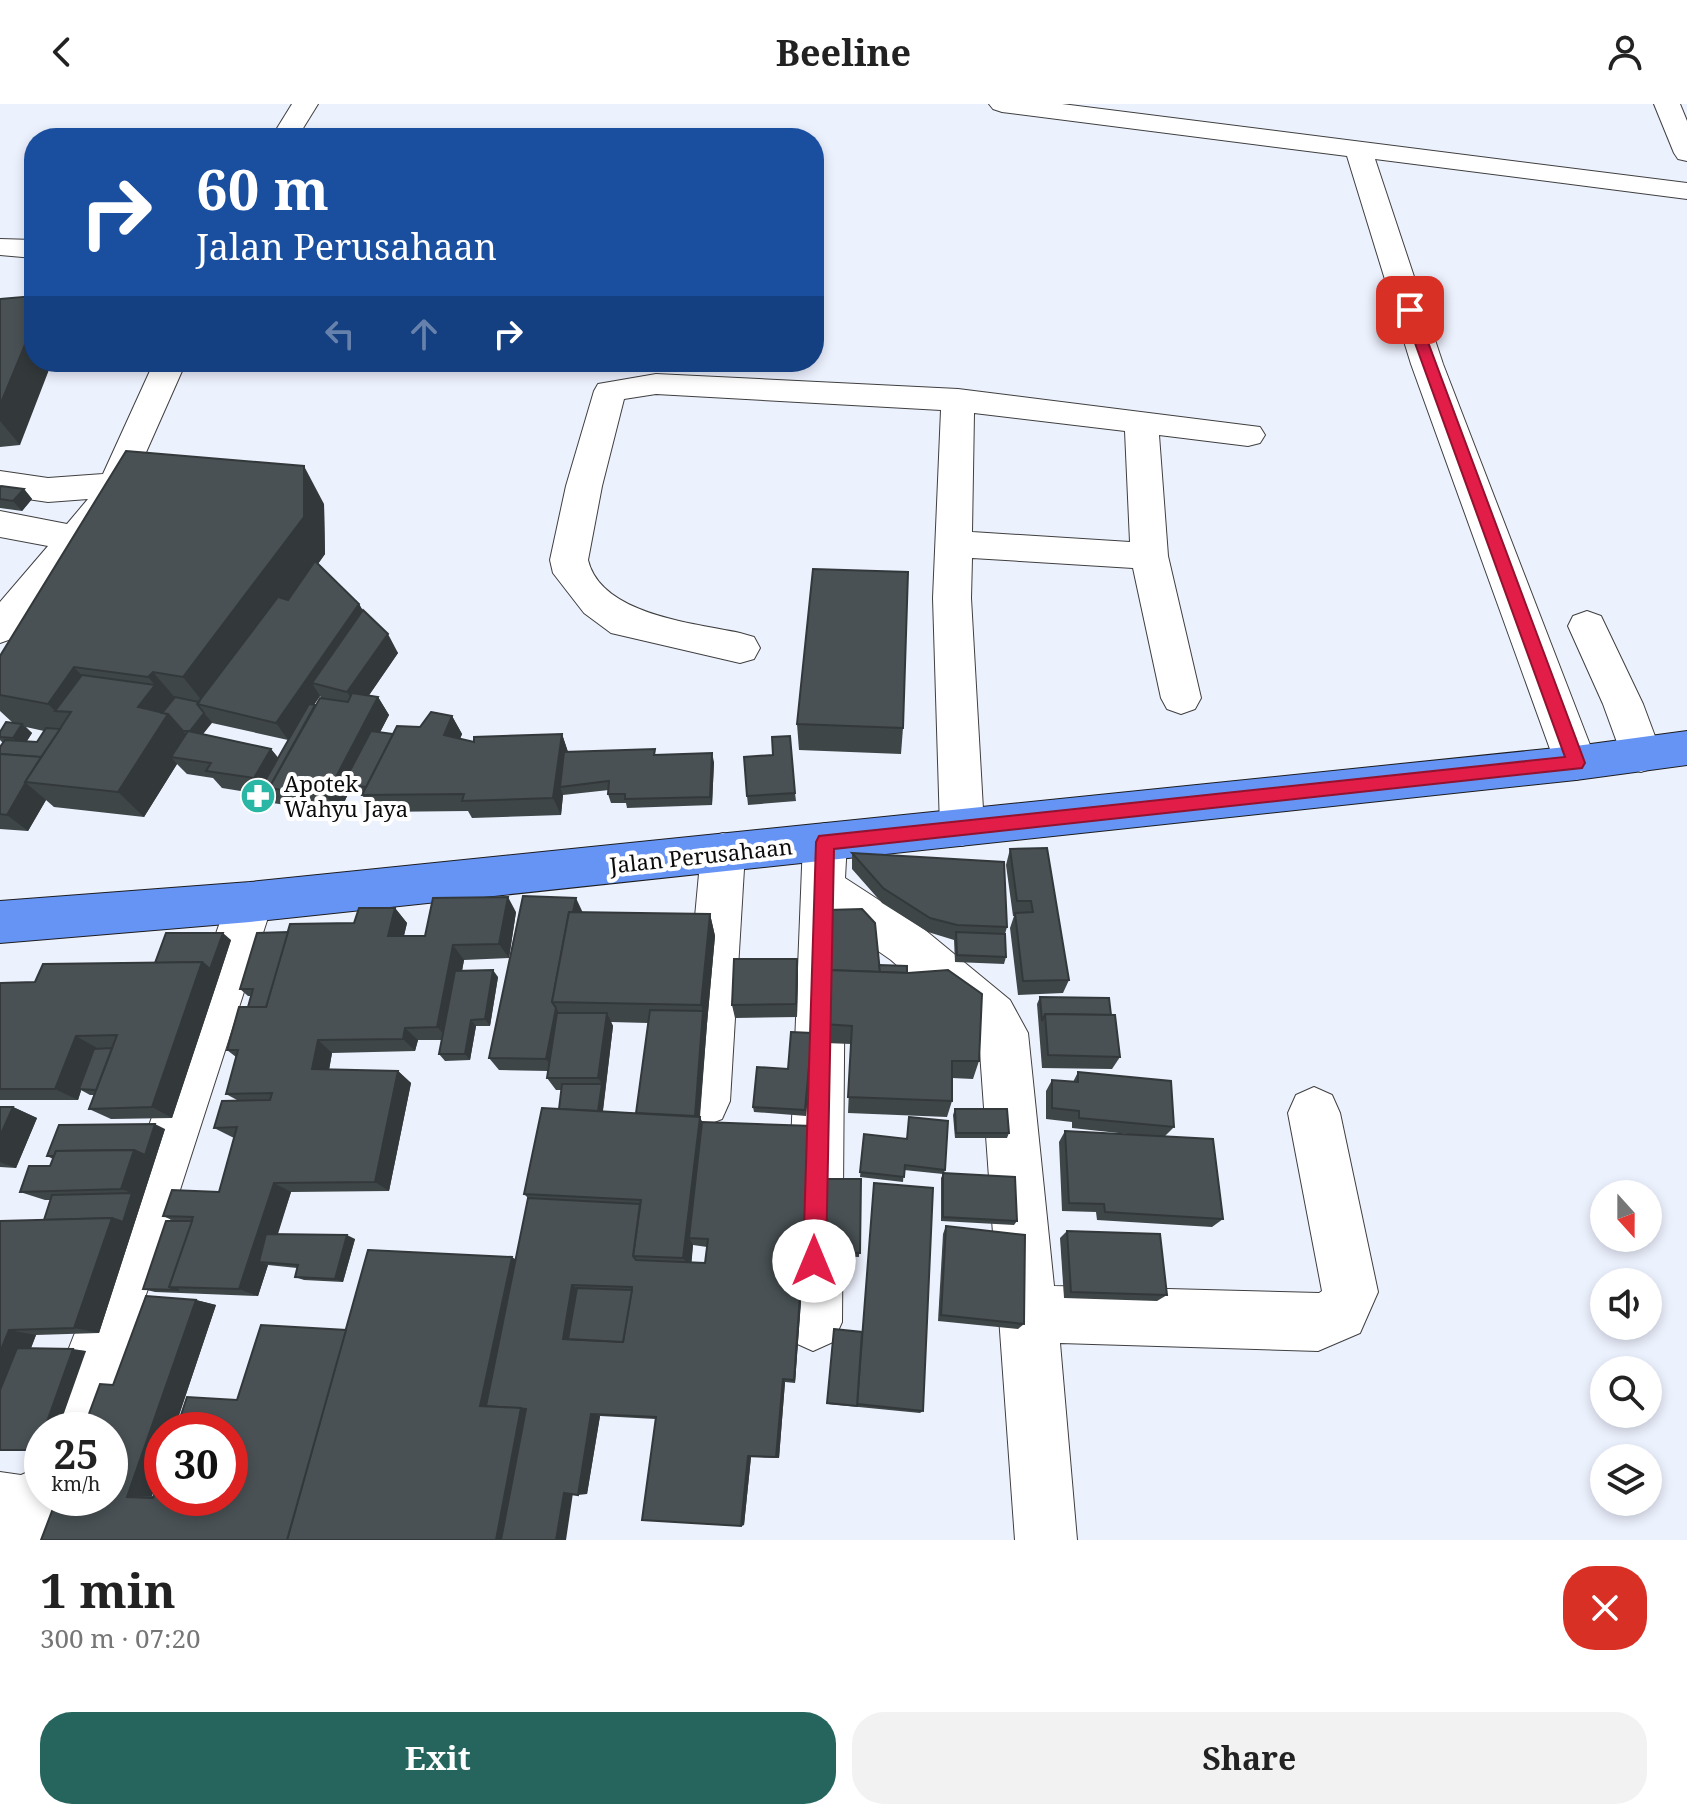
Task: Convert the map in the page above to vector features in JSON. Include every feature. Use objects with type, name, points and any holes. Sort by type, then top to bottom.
[{"type":"main road","name":"Jalan Perusahaan","points":[[0,922],[250,902],[723,852],[824,865],[962,827],[1576,763],[1687,748]]},
{"type":"street","points":[[290,128],[305,104]]},
{"type":"street","points":[[1002,104],[1687,191]]},
{"type":"street","points":[[1667,104],[1687,153]]},
{"type":"street","points":[[1358,149],[1427,364],[1576,763]]},
{"type":"street","points":[[2,247],[24,248]]},
{"type":"street","points":[[4,617],[75,538],[116,485],[166,372]]},
{"type":"street","points":[[740,648],[625,623],[598,603],[572,573],[569,560],[584,486],[610,391],[656,384],[958,400],[1248,435]]},
{"type":"street","points":[[958,400],[952,544],[962,827]]},
{"type":"street","points":[[1141,422],[1149,556],[1181,698]]},
{"type":"street","points":[[0,483],[48,490],[116,485]]},
{"type":"street","points":[[0,524],[75,538]]},
{"type":"street","points":[[952,544],[1149,556]]},
{"type":"street","points":[[1587,626],[1623,704],[1641,755]]},
{"type":"street","points":[[704,1101],[723,852]]},
{"type":"street","points":[[824,865],[908,945],[993,1016],[1003,1033],[1046,1540]]},
{"type":"street","points":[[813,1322],[824,865]]},
{"type":"street","points":[[74,1412],[130,1260],[250,902]]},
{"type":"street","points":[[1029,1314],[1318,1322],[1334,1318],[1348,1303],[1350,1292],[1314,1113]]},
{"type":"building","points":[[24,297],[24,347],[0,405],[0,299]]},
{"type":"building","points":[[126,451],[304,466],[304,517],[183,677],[153,672],[148,677],[74,667],[48,704],[0,695],[0,656]]},
{"type":"building","points":[[1,486],[24,489],[13,501],[0,499]]},
{"type":"building","points":[[315,561],[359,604],[276,723],[197,704],[278,597],[288,600]]},
{"type":"building","points":[[813,569],[908,572],[903,728],[797,724]]},
{"type":"building","points":[[363,610],[388,634],[347,692],[312,683]]},
{"type":"building","points":[[82,675],[155,685],[138,707],[168,714],[118,792],[25,782],[71,712],[55,711]]},
{"type":"building","points":[[352,693],[378,697],[326,796],[269,788],[320,698],[348,702]]},
{"type":"building","points":[[175,697],[199,702],[197,704],[204,713],[190,731],[183,731],[168,714],[162,713]]},
{"type":"building","points":[[309,704],[315,705],[269,788],[276,796],[258,793]]},
{"type":"building","points":[[431,712],[452,716],[444,735],[474,742],[474,737],[562,734],[553,798],[462,801],[464,794],[362,795],[397,726],[420,727]]},
{"type":"building","points":[[6,722],[22,724],[13,738],[0,737]]},
{"type":"building","points":[[46,728],[60,729],[41,757],[0,754],[5,740],[37,742]]},
{"type":"building","points":[[188,731],[271,749],[254,778],[206,771],[211,763],[171,757]]},
{"type":"building","points":[[371,731],[393,734],[366,787],[343,784]]},
{"type":"building","points":[[790,736],[795,793],[747,796],[744,757],[773,755],[772,737]]},
{"type":"building","points":[[655,749],[654,755],[712,753],[710,797],[625,799],[625,794],[608,794],[609,781],[560,787],[564,752]]},
{"type":"building","points":[[0,754],[41,757],[7,815],[0,814]]},
{"type":"building","points":[[1047,848],[1069,980],[1023,981],[1015,913],[1033,912],[1031,901],[1017,901],[1010,849]]},
{"type":"building","points":[[852,853],[1004,862],[1007,927],[957,925],[930,918],[883,888]]},
{"type":"building","points":[[523,896],[576,898],[573,912],[569,912],[552,1002],[556,1008],[546,1059],[489,1058]]},
{"type":"building","points":[[508,897],[499,944],[453,945],[437,1027],[405,1028],[403,1039],[318,1040],[312,1069],[398,1071],[375,1182],[274,1183],[239,1289],[169,1287],[193,1217],[163,1216],[172,1190],[219,1192],[237,1127],[214,1128],[222,1101],[270,1100],[272,1093],[226,1094],[238,1050],[227,1050],[239,1007],[266,1007],[290,924],[354,923],[359,908],[395,908],[388,936],[425,936],[433,898]]},
{"type":"building","points":[[862,909],[875,923],[880,972],[828,970],[828,910]]},
{"type":"building","points":[[569,912],[710,914],[701,1005],[552,1002]]},
{"type":"building","points":[[288,932],[266,1007],[248,1007],[253,989],[240,989],[257,933]]},
{"type":"building","points":[[956,932],[1005,934],[1006,957],[957,955]]},
{"type":"building","points":[[166,933],[223,933],[210,969],[202,962],[155,963]]},
{"type":"building","points":[[734,959],[797,959],[796,1004],[732,1005]]},
{"type":"building","points":[[202,962],[152,1107],[89,1109],[117,1035],[76,1036],[55,1089],[0,1089],[0,983],[35,982],[43,964]]},
{"type":"building","points":[[879,965],[907,966],[907,973],[880,972]]},
{"type":"building","points":[[493,970],[485,1019],[471,1020],[465,1054],[439,1054],[455,971]]},
{"type":"building","points":[[828,970],[908,973],[948,970],[982,994],[979,1061],[952,1061],[952,1101],[848,1097],[852,1026],[824,1024]]},
{"type":"building","points":[[1040,997],[1109,998],[1111,1015],[1045,1014],[1042,1021]]},
{"type":"building","points":[[650,1010],[703,1011],[695,1116],[636,1113]]},
{"type":"building","points":[[557,1013],[607,1013],[598,1078],[547,1078]]},
{"type":"building","points":[[1045,1014],[1115,1015],[1120,1057],[1048,1055]]},
{"type":"building","points":[[791,1032],[812,1033],[805,1110],[753,1107],[757,1067],[788,1069]]},
{"type":"building","points":[[112,1048],[96,1090],[79,1089],[94,1049]]},
{"type":"building","points":[[1078,1072],[1171,1081],[1174,1127],[1079,1118],[1079,1111],[1052,1108],[1052,1080],[1078,1082]]},
{"type":"building","points":[[562,1084],[602,1084],[598,1111],[559,1109]]},
{"type":"building","points":[[0,1107],[13,1107],[0,1136]]},
{"type":"building","points":[[542,1108],[700,1117],[683,1258],[633,1256],[641,1200],[524,1194]]},
{"type":"building","points":[[955,1109],[1007,1109],[1009,1133],[956,1133]]},
{"type":"building","points":[[909,1117],[948,1121],[945,1170],[905,1165],[904,1177],[860,1172],[864,1134],[907,1139]]},
{"type":"building","points":[[702,1122],[812,1126],[794,1380],[783,1379],[776,1457],[748,1456],[741,1526],[642,1520],[656,1417],[591,1414],[578,1495],[564,1493],[556,1540],[501,1540],[526,1409],[486,1406],[528,1198],[640,1204],[633,1256],[636,1260],[705,1263],[708,1239],[689,1238]],"holes":[[[572,1285],[632,1287],[623,1342],[563,1339]]]},
{"type":"building","points":[[155,1124],[145,1155],[134,1150],[56,1151],[54,1156],[47,1156],[59,1125]]},
{"type":"building","points":[[1065,1131],[1213,1139],[1223,1219],[1105,1212],[1104,1204],[1069,1203]]},
{"type":"building","points":[[134,1150],[121,1189],[20,1192],[29,1166],[50,1166],[56,1151]]},
{"type":"building","points":[[943,1173],[1015,1177],[1017,1221],[943,1217]]},
{"type":"building","points":[[826,1179],[861,1179],[860,1253],[823,1252]]},
{"type":"building","points":[[874,1183],[933,1188],[923,1411],[857,1404]]},
{"type":"building","points":[[132,1193],[123,1222],[112,1218],[44,1220],[52,1195]]},
{"type":"building","points":[[112,1218],[74,1328],[9,1330],[0,1352],[0,1221]]},
{"type":"building","points":[[166,1221],[192,1221],[169,1287],[179,1290],[143,1289]]},
{"type":"building","points":[[946,1226],[1025,1235],[1024,1324],[941,1315]]},
{"type":"building","points":[[1067,1231],[1160,1234],[1167,1295],[1071,1292]]},
{"type":"building","points":[[266,1234],[347,1235],[335,1279],[295,1277],[298,1265],[259,1262]]},
{"type":"building","points":[[368,1250],[512,1257],[480,1406],[521,1408],[496,1540],[287,1540]]},
{"type":"building","points":[[577,1288],[632,1290],[623,1342],[568,1339]]},
{"type":"building","points":[[146,1296],[196,1300],[157,1412],[144,1412],[144,1448],[128,1494],[128,1412],[90,1412],[100,1384],[113,1385]]},
{"type":"building","points":[[261,1325],[346,1330],[287,1540],[41,1540],[50,1516],[128,1516],[128,1497],[144,1498],[144,1516],[248,1516],[248,1412],[182,1412],[187,1397],[237,1400]]},
{"type":"building","points":[[834,1329],[862,1332],[857,1406],[827,1403]]},
{"type":"building","points":[[17,1348],[73,1349],[50,1412],[24,1412],[24,1450],[0,1450],[0,1390]]},
{"type":"place","name":"Apotek Wahyu Jaya","points":[[258,796]]},
{"type":"route","points":[[814,1261],[825,842],[1576,763],[1427,364],[1410,310]]}]
